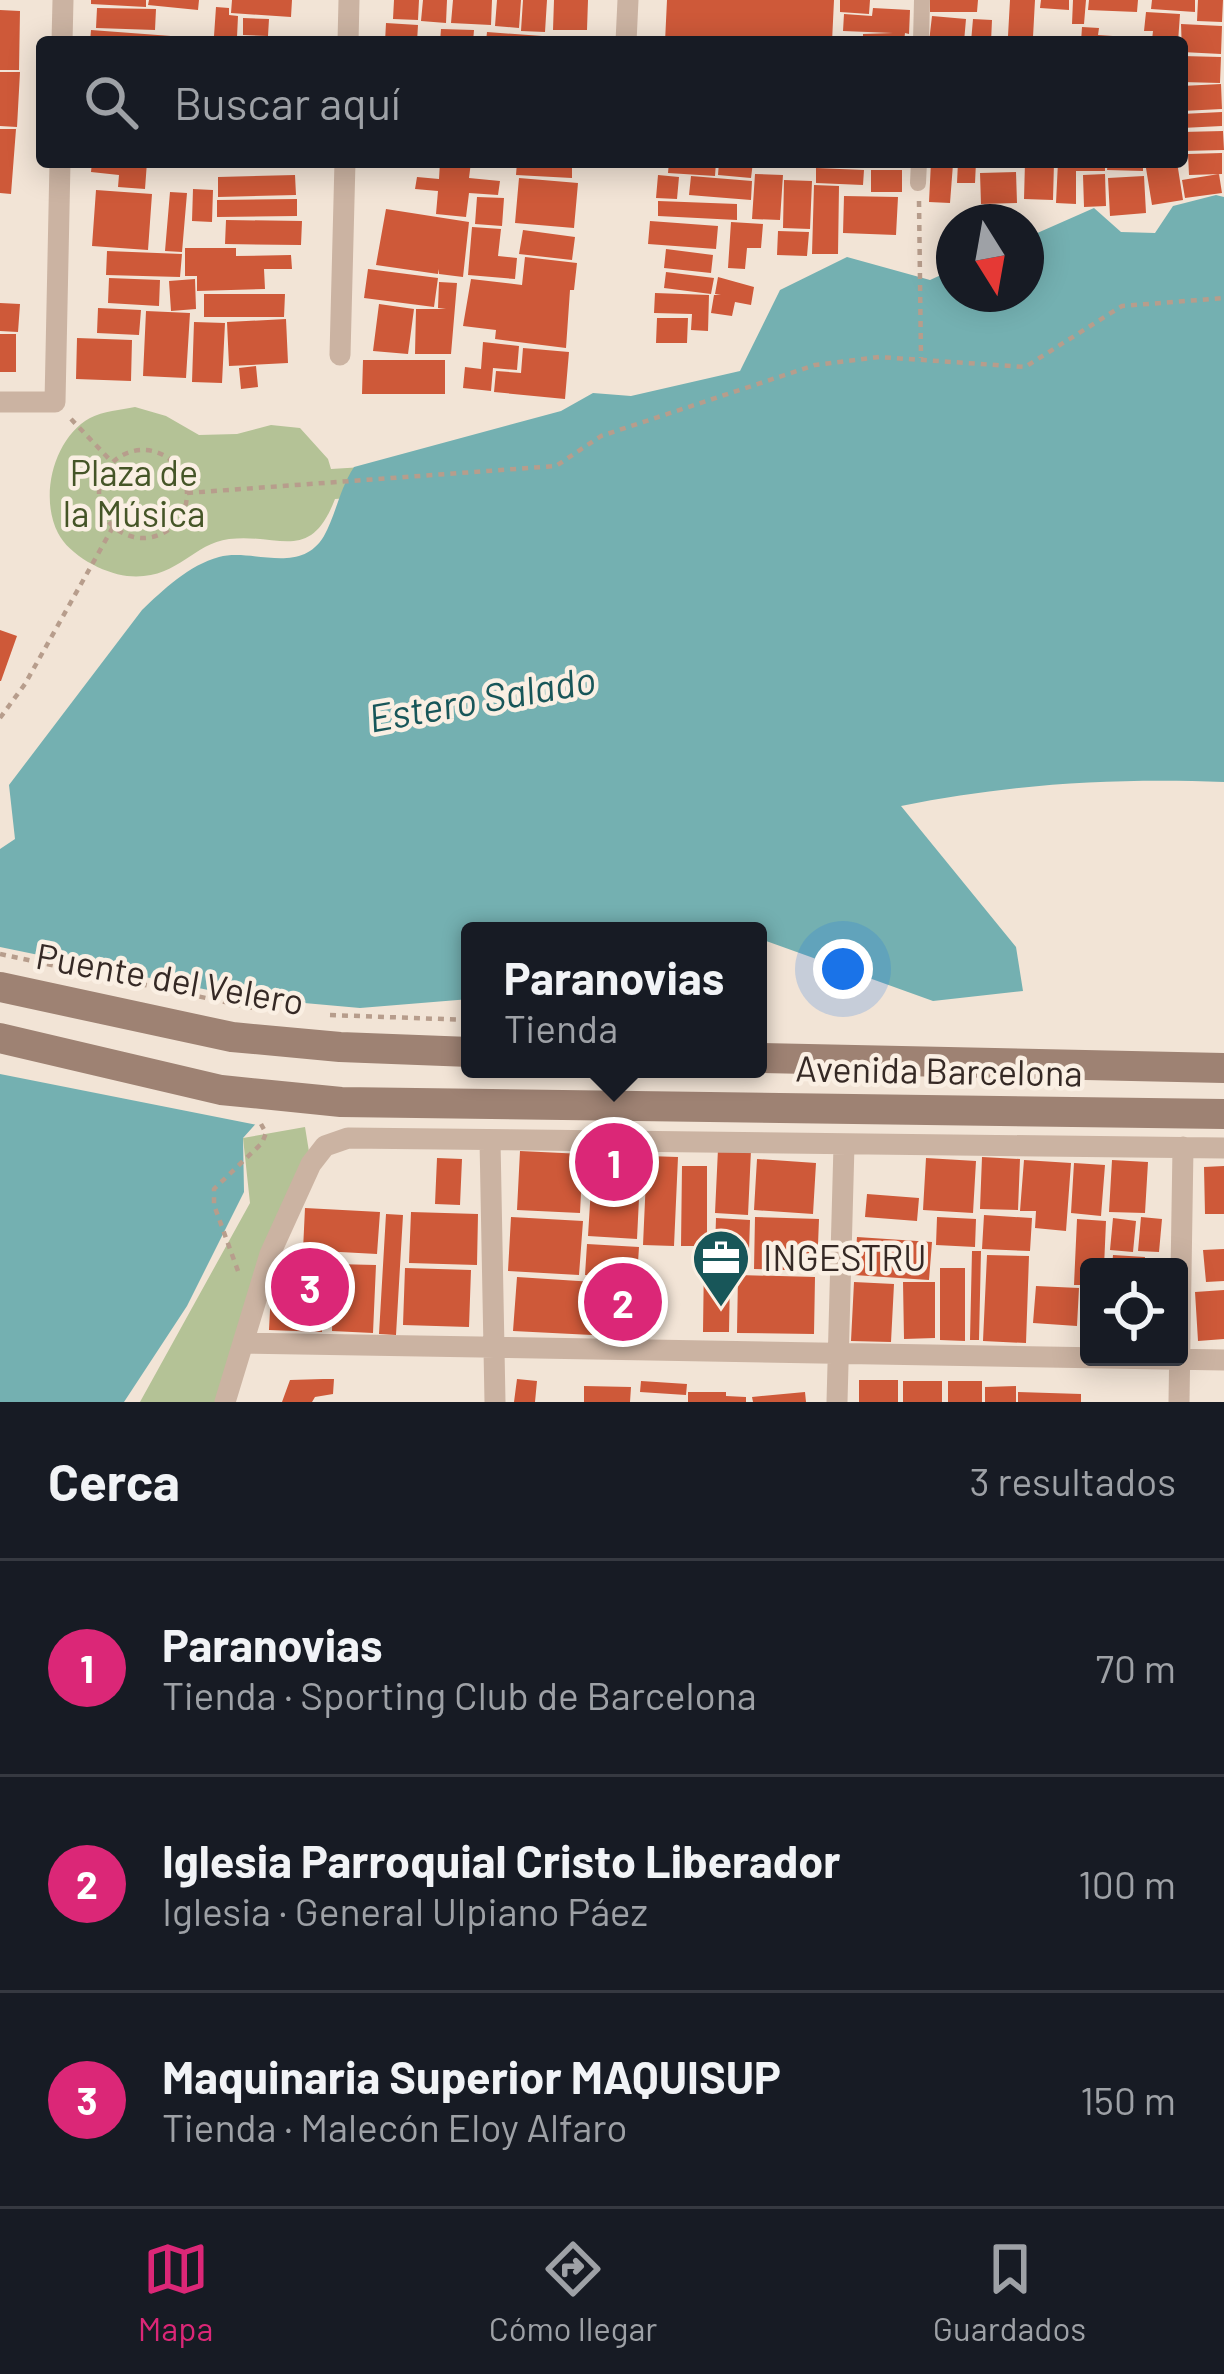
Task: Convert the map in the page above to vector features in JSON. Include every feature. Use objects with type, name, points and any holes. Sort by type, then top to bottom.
[{"type":"main road","name":"Puente del Velero","points":[[0,987],[232,1036],[340,1047],[461,1052]]},
{"type":"main road","name":"Avenida Barcelona","points":[[0,1038],[221,1090],[341,1102],[1224,1114]]},
{"type":"main road","name":"Avenida Barcelona","points":[[767,1058],[1224,1068]]},
{"type":"street","points":[[62,36],[63,0]]},
{"type":"street","points":[[348,36],[349,0]]},
{"type":"street","points":[[626,36],[628,0]]},
{"type":"street","points":[[921,36],[922,0]]},
{"type":"street","points":[[0,402],[55,402],[60,168]]},
{"type":"street","points":[[340,356],[345,168]]},
{"type":"street","points":[[919,168],[919,183]]},
{"type":"street","points":[[225,1402],[270,1253],[311,1164],[326,1146],[348,1138],[1224,1148]]},
{"type":"street","points":[[490,1140],[495,1402]]},
{"type":"street","points":[[837,1402],[844,1145]]},
{"type":"street","points":[[1181,1258],[1183,1147]]},
{"type":"street","points":[[245,1343],[1080,1358]]},
{"type":"street","points":[[1188,1360],[1224,1360]]},
{"type":"street","points":[[1179,1402],[1180,1366]]},
{"type":"path","points":[[919,223],[921,359]]},
{"type":"path","points":[[187,493],[556,466],[601,436],[814,365],[879,357],[1025,367],[1122,306],[1224,298]]},
{"type":"path","points":[[55,402],[112,462]]},
{"type":"path","points":[[143,450],[174,462],[187,493],[176,524],[145,538],[128,536],[113,527],[98,495],[112,462],[143,450]]},
{"type":"path","points":[[0,718],[25,683],[113,527]]},
{"type":"path","points":[[0,954],[260,1009]]},
{"type":"path","points":[[330,1015],[461,1020]]},
{"type":"path","points":[[225,1243],[214,1189],[262,1142],[266,1133],[254,1118]]},
{"type":"green space","name":"Plaza de la Música","points":[[135,407],[166,416],[199,435],[237,434],[271,425],[300,428],[328,459],[331,469],[510,458],[516,487],[335,499],[315,532],[304,539],[229,539],[159,573],[127,576],[88,562],[63,541],[52,518],[50,486],[59,453],[78,427],[106,412]]},
{"type":"green space","points":[[305,1127],[311,1164],[224,1402],[140,1402],[250,1203],[243,1138]]},
{"type":"water","name":"Estero Salado","points":[[1224,197],[1224,782],[1062,784],[901,806],[1016,947],[1023,991],[933,1001],[767,941],[767,922],[461,922],[461,1000],[360,1008],[243,1138],[244,1192],[187,1306],[124,1402],[0,1402],[0,849],[15,839],[9,785],[142,610],[177,579],[219,557],[289,558],[314,548],[328,528],[354,467],[561,411],[593,393],[631,396],[740,371],[780,290],[847,257],[930,280],[936,277],[936,312],[1044,312],[1044,230],[1094,208],[1121,232],[1155,233],[1173,206]]},
{"type":"pier","points":[[0,947],[247,998],[360,1008],[430,1008],[363,1013],[262,1126],[0,1074]]},
{"type":"building","points":[[91,0],[146,0],[146,7],[91,4]]},
{"type":"building","points":[[149,0],[199,0],[198,10],[148,5]]},
{"type":"building","points":[[232,0],[292,0],[291,17],[231,13]]},
{"type":"building","points":[[394,0],[419,0],[418,20],[393,19]]},
{"type":"building","points":[[423,0],[447,0],[446,23],[421,21]]},
{"type":"building","points":[[453,0],[492,0],[491,25],[451,23]]},
{"type":"building","points":[[497,0],[521,0],[519,28],[495,26]]},
{"type":"building","points":[[523,0],[547,0],[545,32],[521,31]]},
{"type":"building","points":[[554,0],[588,0],[587,30],[553,30]]},
{"type":"building","points":[[667,0],[834,0],[832,36],[665,36]]},
{"type":"building","points":[[840,0],[870,0],[869,14],[840,12]]},
{"type":"building","points":[[930,0],[978,0],[977,12],[930,12]]},
{"type":"building","points":[[1010,0],[1035,0],[1033,36],[1008,36]]},
{"type":"building","points":[[1041,0],[1069,0],[1069,10],[1040,8]]},
{"type":"building","points":[[1073,0],[1086,0],[1084,24],[1072,24]]},
{"type":"building","points":[[1089,0],[1138,0],[1137,12],[1088,10]]},
{"type":"building","points":[[1152,0],[1195,0],[1195,12],[1151,9]]},
{"type":"building","points":[[1198,0],[1223,0],[1222,22],[1197,21]]},
{"type":"building","points":[[216,7],[229,8],[229,15],[238,16],[237,36],[214,36]]},
{"type":"building","points":[[97,8],[156,9],[155,30],[96,28]]},
{"type":"building","points":[[873,8],[910,10],[909,34],[863,36],[893,33],[843,31],[844,14],[872,16]]},
{"type":"building","points":[[0,10],[20,11],[19,70],[0,70]]},
{"type":"building","points":[[1146,12],[1180,14],[1178,36],[1152,36],[1153,31],[1144,31]]},
{"type":"building","points":[[932,16],[966,19],[965,36],[930,36]]},
{"type":"building","points":[[243,18],[269,19],[268,36],[243,35]]},
{"type":"building","points":[[973,19],[992,20],[991,36],[972,36]]},
{"type":"building","points":[[386,23],[418,25],[417,36],[385,36]]},
{"type":"building","points":[[1181,24],[1222,26],[1221,54],[1188,52],[1188,36],[1181,36]]},
{"type":"building","points":[[1082,27],[1099,28],[1098,35],[1113,36],[1081,36]]},
{"type":"building","points":[[441,29],[474,30],[474,36],[440,36]]},
{"type":"building","points":[[91,30],[171,36],[90,36]]},
{"type":"building","points":[[487,32],[542,36],[487,36]]},
{"type":"building","points":[[1188,56],[1221,57],[1220,83],[1188,82]]},
{"type":"building","points":[[0,72],[20,72],[17,127],[0,126]]},
{"type":"building","points":[[1221,84],[1222,109],[1188,111],[1188,86]]},
{"type":"building","points":[[1222,112],[1222,126],[1188,128],[1188,114]]},
{"type":"building","points":[[0,129],[16,129],[11,194],[0,193]]},
{"type":"building","points":[[1223,131],[1224,150],[1188,151],[1188,132]]},
{"type":"building","points":[[1222,153],[1222,174],[1189,175],[1188,154]]},
{"type":"building","points":[[91,168],[147,168],[145,189],[118,187],[119,175],[91,172]]},
{"type":"building","points":[[440,168],[470,168],[469,178],[500,181],[498,195],[469,193],[466,217],[436,214],[438,191],[415,189],[417,177],[439,179]]},
{"type":"building","points":[[517,168],[572,168],[572,178],[516,175]]},
{"type":"building","points":[[668,168],[716,168],[715,176],[668,173]]},
{"type":"building","points":[[719,168],[752,168],[751,178],[718,175]]},
{"type":"building","points":[[816,168],[864,170],[863,185],[816,183]]},
{"type":"building","points":[[931,168],[953,168],[950,203],[929,202]]},
{"type":"building","points":[[958,168],[976,168],[975,183],[957,183]]},
{"type":"building","points":[[1025,168],[1054,168],[1053,200],[1024,199]]},
{"type":"building","points":[[1058,168],[1105,168],[1076,171],[1076,204],[1056,203]]},
{"type":"building","points":[[1146,168],[1178,168],[1183,200],[1152,205]]},
{"type":"building","points":[[871,170],[902,170],[902,192],[871,192]]},
{"type":"building","points":[[1016,172],[1017,203],[981,204],[980,173]]},
{"type":"building","points":[[755,174],[783,175],[780,220],[752,219]]},
{"type":"building","points":[[1105,174],[1106,206],[1084,207],[1083,175]]},
{"type":"building","points":[[1219,174],[1222,193],[1185,198],[1182,180]]},
{"type":"building","points":[[295,175],[296,195],[218,197],[218,177]]},
{"type":"building","points":[[658,175],[679,177],[677,199],[656,198]]},
{"type":"building","points":[[691,176],[752,181],[751,200],[689,195]]},
{"type":"building","points":[[1144,176],[1146,213],[1110,216],[1108,178]]},
{"type":"building","points":[[519,178],[578,183],[574,228],[515,223]]},
{"type":"building","points":[[784,180],[812,181],[810,229],[783,228]]},
{"type":"building","points":[[814,185],[839,186],[838,254],[812,254]]},
{"type":"building","points":[[193,189],[213,190],[212,222],[192,221]]},
{"type":"building","points":[[96,190],[152,194],[148,250],[92,246]]},
{"type":"building","points":[[170,192],[187,193],[182,252],[165,251]]},
{"type":"building","points":[[844,196],[898,197],[896,235],[843,233]]},
{"type":"building","points":[[477,197],[504,198],[502,226],[475,224]]},
{"type":"building","points":[[297,199],[297,216],[217,217],[217,200]]},
{"type":"building","points":[[658,201],[737,204],[737,220],[658,216]]},
{"type":"building","points":[[386,209],[469,222],[463,277],[439,274],[439,269],[438,274],[376,265]]},
{"type":"building","points":[[226,220],[302,221],[301,245],[225,244]]},
{"type":"building","points":[[650,221],[718,226],[716,249],[648,244]]},
{"type":"building","points":[[731,222],[763,224],[761,248],[747,248],[745,269],[728,268]]},
{"type":"building","points":[[472,227],[501,229],[498,256],[517,258],[515,279],[468,275]]},
{"type":"building","points":[[523,230],[575,237],[572,260],[519,254]]},
{"type":"building","points":[[778,231],[809,232],[807,256],[777,255]]},
{"type":"building","points":[[185,248],[236,248],[236,256],[291,255],[292,269],[264,269],[265,289],[197,291],[197,276],[185,276]]},
{"type":"building","points":[[666,249],[713,255],[711,273],[664,268]]},
{"type":"building","points":[[107,251],[182,254],[180,277],[106,275]]},
{"type":"building","points":[[525,257],[577,263],[566,348],[495,339],[496,330],[463,326],[471,279],[522,285]]},
{"type":"building","points":[[368,269],[438,278],[434,307],[364,298]]},
{"type":"building","points":[[666,272],[714,278],[711,294],[664,288]]},
{"type":"building","points":[[718,277],[754,287],[751,305],[735,302],[732,316],[711,313],[714,295],[721,295],[715,294]]},
{"type":"building","points":[[109,278],[160,280],[159,306],[108,303]]},
{"type":"building","points":[[195,279],[196,309],[171,311],[169,281]]},
{"type":"building","points":[[439,282],[457,283],[451,354],[415,354],[416,309],[446,309],[438,308]]},
{"type":"building","points":[[655,293],[709,295],[708,331],[691,330],[692,314],[654,313]]},
{"type":"building","points":[[204,294],[285,294],[284,317],[204,317]]},
{"type":"building","points":[[0,303],[20,304],[18,332],[0,331]]},
{"type":"building","points":[[379,304],[414,309],[408,354],[373,351]]},
{"type":"building","points":[[98,308],[141,310],[139,335],[97,333]]},
{"type":"building","points":[[146,311],[190,313],[186,378],[143,376]]},
{"type":"building","points":[[657,318],[688,318],[687,343],[656,343]]},
{"type":"building","points":[[286,319],[288,363],[229,366],[227,322]]},
{"type":"building","points":[[194,322],[225,323],[222,383],[192,382]]},
{"type":"building","points":[[0,334],[16,334],[16,372],[0,372]]},
{"type":"building","points":[[77,338],[132,340],[131,381],[76,379]]},
{"type":"building","points":[[483,342],[519,346],[517,370],[493,368],[491,391],[463,388],[465,367],[481,369]]},
{"type":"building","points":[[523,348],[569,352],[565,399],[494,392],[496,371],[521,373]]},
{"type":"building","points":[[363,360],[445,360],[445,394],[362,394]]},
{"type":"building","points":[[256,366],[258,387],[241,389],[239,368]]},
{"type":"building","points":[[0,630],[17,636],[1,681],[0,681]]},
{"type":"building","points":[[718,1149],[751,1150],[748,1215],[715,1213]]},
{"type":"building","points":[[520,1151],[583,1154],[580,1213],[517,1210]]},
{"type":"building","points":[[593,1155],[641,1158],[637,1239],[588,1236]]},
{"type":"building","points":[[647,1156],[678,1157],[674,1246],[643,1245]]},
{"type":"building","points":[[982,1157],[1020,1159],[1018,1210],[980,1209]]},
{"type":"building","points":[[437,1158],[462,1159],[460,1205],[435,1204]]},
{"type":"building","points":[[926,1158],[976,1161],[973,1213],[923,1210]]},
{"type":"building","points":[[757,1159],[816,1163],[813,1214],[754,1210]]},
{"type":"building","points":[[1024,1160],[1071,1163],[1066,1231],[1035,1228],[1036,1211],[1020,1211]]},
{"type":"building","points":[[1112,1160],[1148,1162],[1145,1213],[1109,1212]]},
{"type":"building","points":[[1074,1163],[1105,1165],[1101,1216],[1071,1213]]},
{"type":"building","points":[[682,1166],[707,1166],[707,1246],[681,1246]]},
{"type":"building","points":[[1224,1166],[1224,1214],[1205,1214],[1204,1167]]},
{"type":"building","points":[[867,1194],[919,1198],[917,1221],[865,1217]]},
{"type":"building","points":[[305,1208],[380,1212],[377,1254],[303,1250]]},
{"type":"building","points":[[411,1212],[478,1214],[477,1265],[409,1263]]},
{"type":"building","points":[[386,1214],[403,1215],[396,1335],[379,1334]]},
{"type":"building","points":[[984,1215],[1032,1218],[1030,1251],[982,1249]]},
{"type":"building","points":[[511,1217],[583,1221],[579,1275],[508,1271]]},
{"type":"building","points":[[755,1217],[819,1219],[817,1271],[754,1269]]},
{"type":"building","points":[[937,1217],[976,1219],[975,1247],[936,1245]]},
{"type":"building","points":[[1141,1217],[1162,1219],[1159,1252],[1138,1251]]},
{"type":"building","points":[[716,1218],[750,1220],[749,1251],[715,1249]]},
{"type":"building","points":[[1113,1218],[1136,1221],[1133,1252],[1110,1250]]},
{"type":"building","points":[[1077,1219],[1106,1221],[1104,1258],[1080,1258],[1080,1285],[1074,1285]]},
{"type":"building","points":[[857,1237],[932,1242],[929,1280],[854,1275]]},
{"type":"building","points":[[587,1244],[639,1247],[637,1278],[585,1275]]},
{"type":"building","points":[[1224,1249],[1224,1281],[1206,1282],[1203,1250]]},
{"type":"building","points":[[972,1251],[981,1251],[979,1340],[970,1340]]},
{"type":"building","points":[[273,1253],[325,1256],[322,1332],[269,1330]]},
{"type":"building","points":[[987,1255],[1029,1256],[1026,1343],[983,1341]]},
{"type":"building","points":[[704,1258],[724,1259],[724,1275],[730,1275],[729,1332],[703,1332]]},
{"type":"building","points":[[334,1264],[376,1265],[373,1333],[332,1331]]},
{"type":"building","points":[[405,1268],[471,1270],[469,1327],[403,1325]]},
{"type":"building","points":[[940,1268],[965,1268],[965,1341],[940,1340]]},
{"type":"building","points":[[738,1275],[815,1277],[814,1334],[737,1333]]},
{"type":"building","points":[[517,1277],[594,1282],[592,1335],[513,1331]]},
{"type":"building","points":[[854,1282],[894,1284],[891,1342],[851,1341]]},
{"type":"building","points":[[903,1282],[935,1282],[935,1338],[904,1339]]},
{"type":"building","points":[[604,1283],[630,1284],[628,1333],[602,1331]]},
{"type":"building","points":[[1036,1286],[1079,1288],[1077,1326],[1033,1323]]},
{"type":"building","points":[[1224,1290],[1224,1339],[1198,1341],[1195,1292]]},
{"type":"building","points":[[334,1379],[333,1394],[315,1397],[312,1402],[282,1402],[290,1380]]},
{"type":"building","points":[[517,1379],[537,1381],[535,1402],[514,1402]]},
{"type":"building","points":[[859,1380],[898,1380],[898,1402],[859,1402]]},
{"type":"building","points":[[641,1381],[687,1384],[686,1395],[640,1392]]},
{"type":"building","points":[[903,1381],[942,1381],[942,1402],[903,1402]]},
{"type":"building","points":[[948,1381],[982,1381],[982,1402],[948,1402]]},
{"type":"building","points":[[584,1386],[631,1387],[630,1402],[584,1402]]},
{"type":"building","points":[[1016,1386],[1016,1402],[985,1402],[985,1387]]},
{"type":"building","points":[[688,1392],[726,1392],[726,1396],[746,1397],[746,1402],[688,1402]]},
{"type":"building","points":[[805,1392],[806,1402],[753,1402],[752,1397]]},
{"type":"building","points":[[1018,1392],[1081,1394],[1081,1402],[1018,1402]]},
{"type":"place","name":"Paranovias","points":[[614,1162]]},
{"type":"place","name":"Maquinaria Superior MAQUISUP","points":[[310,1287]]},
{"type":"place","name":"Iglesia Parroquial Cristo Liberador","points":[[623,1302]]},
{"type":"place","name":"INGESTRU","points":[[721,1309]]}]
